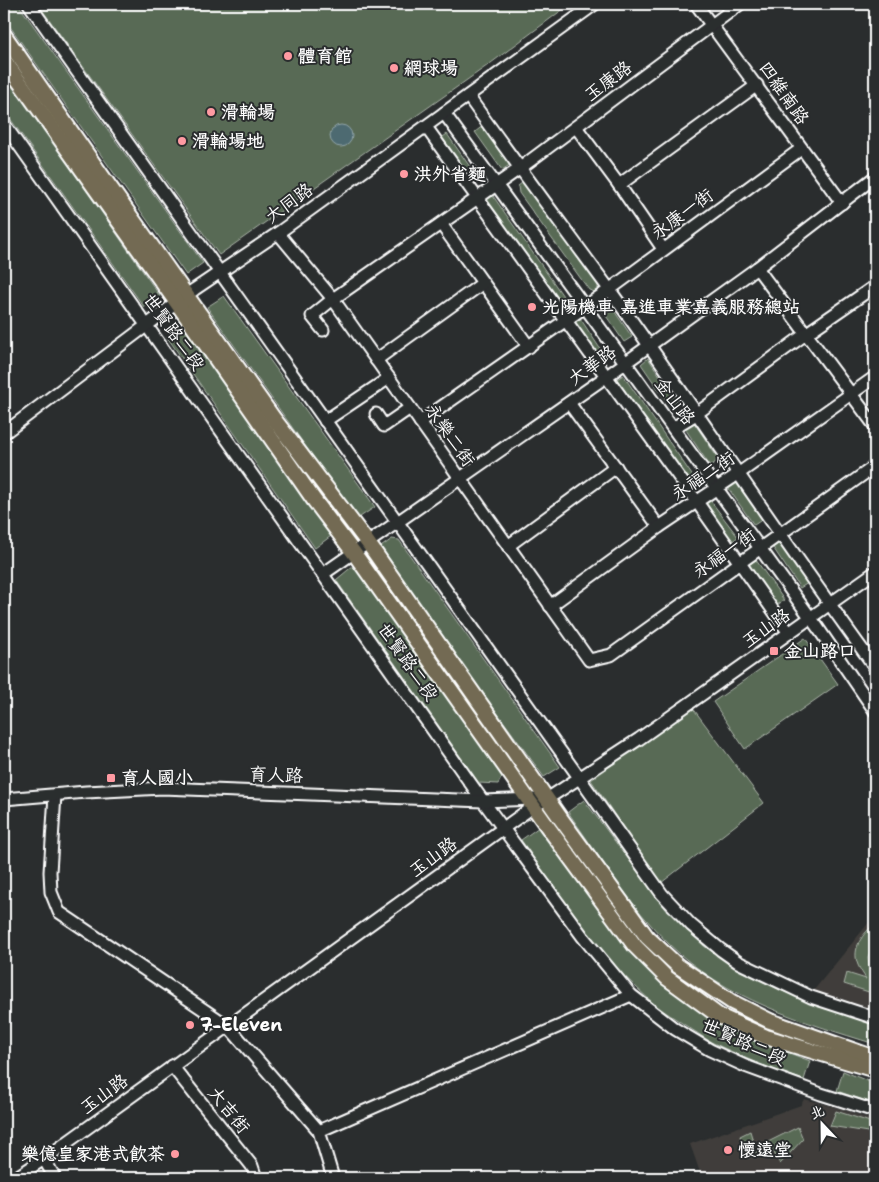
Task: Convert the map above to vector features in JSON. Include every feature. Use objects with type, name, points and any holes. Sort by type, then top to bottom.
[{"type":"main road","name":"世賢路二段","points":[[4,35],[9,52],[107,184],[314,500],[354,553],[635,946],[667,978],[719,1016],[766,1037],[875,1070]]},
{"type":"main road","name":"世賢路二段","points":[[4,60],[182,299],[368,543],[547,799],[647,937],[678,966],[732,1002],[763,1018],[875,1058]]},
{"type":"main road","name":"世賢路二段","points":[[837,1044],[875,1052]]},
{"type":"main road","name":"世賢路二段","points":[[833,1058],[875,1077]]},
{"type":"street","points":[[28,4],[662,894],[691,924],[738,962],[811,997],[875,1018]]},
{"type":"street","name":"大同路","points":[[4,433],[219,272],[278,233],[595,4]]},
{"type":"street","name":"四維南路","points":[[696,4],[842,203]]},
{"type":"street","name":"玉康路","points":[[323,330],[312,316],[333,299],[519,169],[740,4]]},
{"type":"street","points":[[620,185],[757,85]]},
{"type":"street","name":"金山路","points":[[468,96],[519,169],[609,290],[780,535],[875,667]]},
{"type":"street","name":"金山路","points":[[444,113],[810,618],[875,711]]},
{"type":"street","name":"世賢路二段","points":[[4,124],[483,801],[583,937],[631,995],[675,1029],[710,1050],[821,1094],[875,1111]]},
{"type":"street","points":[[426,127],[789,632]]},
{"type":"street","points":[[576,127],[620,185],[663,249]]},
{"type":"street","name":"永康一街","points":[[420,422],[609,290],[801,148]]},
{"type":"street","name":"大華路","points":[[323,574],[460,480],[757,268],[875,177]]},
{"type":"street","points":[[441,224],[529,347]]},
{"type":"street","name":"永樂二街","points":[[278,233],[333,299],[589,660]]},
{"type":"street","points":[[757,268],[875,426]]},
{"type":"street","points":[[376,360],[483,283]]},
{"type":"street","points":[[673,428],[696,414],[875,286]]},
{"type":"street","name":"永福二街","points":[[550,606],[659,527],[738,474],[875,377]]},
{"type":"street","points":[[325,420],[389,378]]},
{"type":"street","points":[[569,403],[659,527]]},
{"type":"street","points":[[376,414],[384,426],[410,408]]},
{"type":"street","name":"永福一街","points":[[589,660],[611,654],[875,466]]},
{"type":"street","points":[[508,546],[616,467]]},
{"type":"street","name":"玉山路","points":[[547,799],[639,739],[875,572]]},
{"type":"street","name":"育人路","points":[[4,799],[163,788],[531,803],[547,799]]},
{"type":"street","points":[[55,795],[50,872],[51,892],[59,912],[228,1026],[320,1130],[333,1178]]},
{"type":"street","name":"玉山路","points":[[15,1178],[503,828],[531,803]]},
{"type":"street","points":[[320,1130],[631,995]]},
{"type":"street","name":"大吉街","points":[[172,1066],[252,1166],[256,1178]]},
{"type":"street","points":[[44,1159],[55,1178]]},
{"type":"shaded area","points":[[875,915],[875,1010],[814,990]]},
{"type":"shaded area","points":[[804,1099],[842,1109],[875,1121],[875,1178],[702,1178],[690,1144],[801,1105]]},
{"type":"green space","points":[[4,4],[18,4],[203,263],[186,275],[4,18]]},
{"type":"green space","points":[[38,4],[570,4],[491,63],[219,255]]},
{"type":"green space","points":[[4,72],[160,296],[144,307],[4,110]]},
{"type":"green space","points":[[484,125],[511,164],[502,170],[475,132]]},
{"type":"green space","points":[[447,134],[475,174],[467,180],[439,140]]},
{"type":"green space","points":[[522,183],[526,185],[598,285],[598,289],[595,292],[589,290],[519,193],[518,186]]},
{"type":"green space","points":[[486,196],[493,196],[563,296],[562,301],[557,303],[483,199]]},
{"type":"green space","points":[[224,296],[375,507],[357,519],[207,307]]},
{"type":"green space","points":[[608,302],[632,337],[624,342],[600,307]]},
{"type":"green space","points":[[578,315],[601,350],[594,356],[570,321]]},
{"type":"green space","points":[[183,325],[331,536],[315,548],[167,337]]},
{"type":"green space","points":[[648,358],[677,401],[670,406],[641,364]]},
{"type":"green space","points":[[623,375],[694,478],[687,484],[614,381]]},
{"type":"green space","points":[[691,418],[719,460],[710,466],[682,424]]},
{"type":"green space","points":[[735,479],[763,519],[754,525],[726,485]]},
{"type":"green space","points":[[707,496],[738,537],[730,543],[700,501]]},
{"type":"green space","points":[[392,539],[399,540],[560,767],[544,777],[378,549]]},
{"type":"green space","points":[[779,542],[808,583],[800,588],[772,546]]},
{"type":"green space","points":[[756,560],[784,600],[776,606],[748,565]]},
{"type":"green space","points":[[354,565],[503,775],[498,784],[479,783],[336,580]]},
{"type":"green space","points":[[805,638],[838,684],[745,749],[713,702]]},
{"type":"green space","points":[[692,707],[764,803],[661,883],[591,780]]},
{"type":"green space","points":[[584,800],[668,912],[704,946],[738,970],[780,990],[812,1003],[875,1023],[875,1044],[820,1027],[766,1006],[715,980],[691,963],[669,944],[641,914],[568,812]]},
{"type":"green space","points":[[539,827],[604,916],[644,964],[712,1018],[750,1038],[810,1061],[804,1080],[765,1067],[711,1042],[656,1006],[617,969],[575,916],[521,840]]},
{"type":"green space","points":[[875,923],[875,940],[868,957],[875,980],[875,994],[844,984],[847,973],[866,979],[858,965],[856,953],[859,942]]},
{"type":"green space","points":[[843,1071],[875,1084],[875,1104],[837,1091]]},
{"type":"green space","points":[[836,1111],[870,1122],[874,1133],[830,1126]]},
{"type":"green space","points":[[798,1127],[803,1139],[780,1164],[768,1142]]},
{"type":"green space","points":[[750,1131],[757,1155],[746,1158],[740,1136]]},
{"type":"water","points":[[341,125],[351,132],[352,136],[345,146],[341,147],[331,140],[330,136],[337,126]]},
{"type":"place","name":"體育館","points":[[288,56]]},
{"type":"place","name":"網球場","points":[[394,68]]},
{"type":"place","name":"滑輪場","points":[[211,112]]},
{"type":"place","name":"滑輪場地","points":[[182,141]]},
{"type":"place","name":"洪外省麵","points":[[404,174]]},
{"type":"place","name":"光陽機車 嘉進車業嘉義服務總站","points":[[532,307]]},
{"type":"place","name":"金山路口","points":[[774,651]]},
{"type":"place","name":"育人國小","points":[[111,778]]},
{"type":"place","name":"7-Eleven","points":[[190,1025]]},
{"type":"place","name":"懷遠堂","points":[[728,1150]]},
{"type":"place","name":"樂億皇家港式飲茶","points":[[175,1154]]}]
